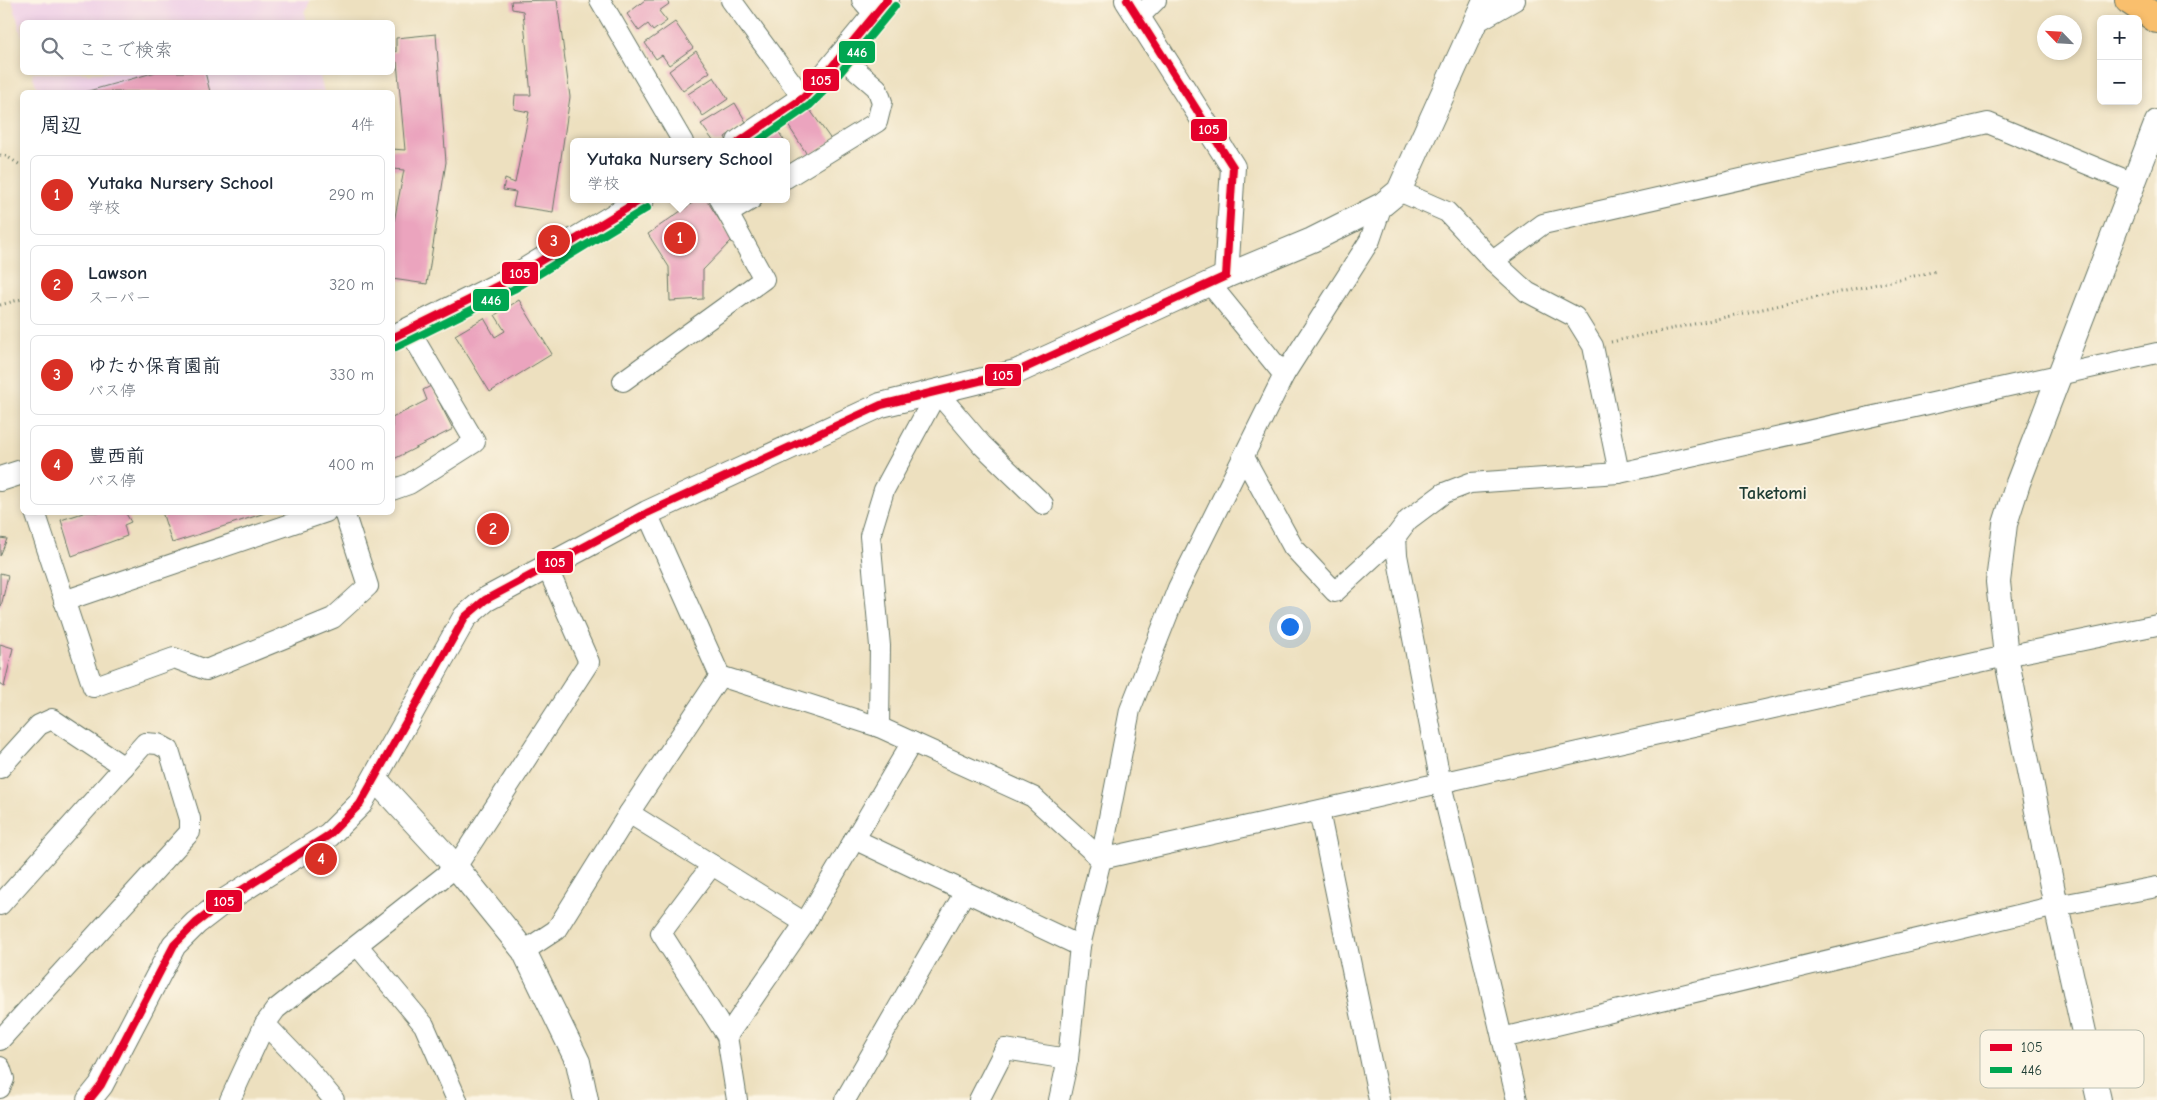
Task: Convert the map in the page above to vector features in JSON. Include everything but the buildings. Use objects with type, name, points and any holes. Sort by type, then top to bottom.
[{"type":"main road","points":[[2129,0],[2157,19]]},
{"type":"street","points":[[600,0],[680,138]]},
{"type":"street","points":[[731,0],[803,98]]},
{"type":"street","points":[[1156,0],[1132,10],[1233,167],[1218,280],[1284,375]]},
{"type":"street","points":[[1060,1100],[1068,1059],[1080,946],[1101,859],[1130,710],[1178,588],[1284,375],[1370,240],[1485,0]]},
{"type":"street","points":[[1473,24],[1515,0]]},
{"type":"street","points":[[745,138],[803,98],[840,57],[875,5]]},
{"type":"street","points":[[790,176],[877,122],[882,102],[877,88],[840,57]]},
{"type":"street","points":[[2083,1030],[2056,906],[2006,656],[1998,582],[2005,524],[2018,483],[2157,122]]},
{"type":"street","points":[[1493,261],[1543,224],[1988,123],[2133,183]]},
{"type":"street","points":[[89,1100],[102,1085],[174,945],[196,923],[226,900],[329,835],[360,804],[465,617],[485,600],[647,513],[881,405],[1016,372],[1218,280],[1312,240],[1391,198],[1447,212],[1493,261],[1527,292],[1575,317],[1593,346],[1619,473]]},
{"type":"street","points":[[395,489],[409,484],[475,442],[401,334],[509,280],[635,203]]},
{"type":"street","points":[[623,381],[764,279],[725,206]]},
{"type":"street","points":[[1244,457],[1293,547],[1335,592],[1396,536],[1408,520],[1444,493],[1470,483],[1619,473],[2157,353]]},
{"type":"street","points":[[937,392],[982,445],[1043,504]]},
{"type":"street","points":[[879,727],[880,646],[870,536],[884,490],[937,392]]},
{"type":"street","points":[[647,513],[720,676],[879,727],[1033,797],[1101,859]]},
{"type":"street","points":[[36,515],[93,687],[174,658],[206,670],[333,618],[368,586],[345,515]]},
{"type":"street","points":[[64,601],[317,515]]},
{"type":"street","points":[[1396,536],[1397,556],[1441,784],[1517,1100]]},
{"type":"street","points":[[230,1100],[265,1024],[276,1009],[456,867],[589,662],[547,567]]},
{"type":"street","points":[[1101,859],[2006,656],[2157,625]]},
{"type":"street","points":[[524,950],[556,930],[628,813],[720,676]]},
{"type":"street","points":[[0,768],[39,725],[52,719],[124,766]]},
{"type":"street","points":[[728,1036],[804,923],[912,742]]},
{"type":"street","points":[[0,905],[146,743],[158,744],[169,750],[190,819],[190,832],[0,1040]]},
{"type":"street","points":[[375,780],[456,867],[524,950],[578,1062],[586,1100]]},
{"type":"street","points":[[1319,811],[1379,1100]]},
{"type":"street","points":[[628,813],[804,923]]},
{"type":"street","points":[[854,839],[1080,946]]},
{"type":"street","points":[[712,865],[661,933],[728,1036],[737,1100]]},
{"type":"street","points":[[1502,1038],[2056,906],[2157,887]]},
{"type":"street","points":[[845,1100],[965,892]]},
{"type":"street","points":[[358,946],[424,1025],[457,1100]]},
{"type":"street","points":[[265,1024],[310,1070],[334,1100]]},
{"type":"street","points":[[979,1100],[1005,1049],[1068,1059]]},
{"type":"street","points":[[0,1068],[4,1079],[0,1088]]},
{"type":"path","points":[[0,155],[6,156],[20,165]]},
{"type":"path","points":[[1593,346],[1937,271]]},
{"type":"path","points":[[0,305],[20,300]]},
{"type":"shaded area","points":[[12,0],[310,0],[305,13],[307,20],[20,20],[20,30]]},
{"type":"shaded area","points":[[33,75],[320,75],[323,90],[37,90]]},
{"type":"transit line","name":"105","points":[[745,138],[803,98],[821,80],[887,0]]},
{"type":"transit line","name":"105","points":[[1127,0],[1233,167],[1226,276]]},
{"type":"transit line","name":"446","points":[[763,138],[810,105],[829,86],[895,6]]},
{"type":"transit line","name":"105","points":[[395,337],[509,280],[635,203]]},
{"type":"transit line","name":"446","points":[[396,347],[514,289],[647,208]]},
{"type":"transit line","name":"105","points":[[89,1100],[101,1085],[174,945],[196,923],[226,900],[329,835],[360,804],[465,617],[485,600],[647,513],[881,405],[1016,372],[1226,276]]},
{"type":"place","name":"Yutaka Nursery School","points":[[680,238]]},
{"type":"place","name":"ゆたか保育園前","points":[[554,241]]},
{"type":"place","name":"Lawson","points":[[493,529]]},
{"type":"place","name":"豊西前","points":[[321,859]]},
{"type":"district","name":"Taketomi","points":[[1773,493]]}]
